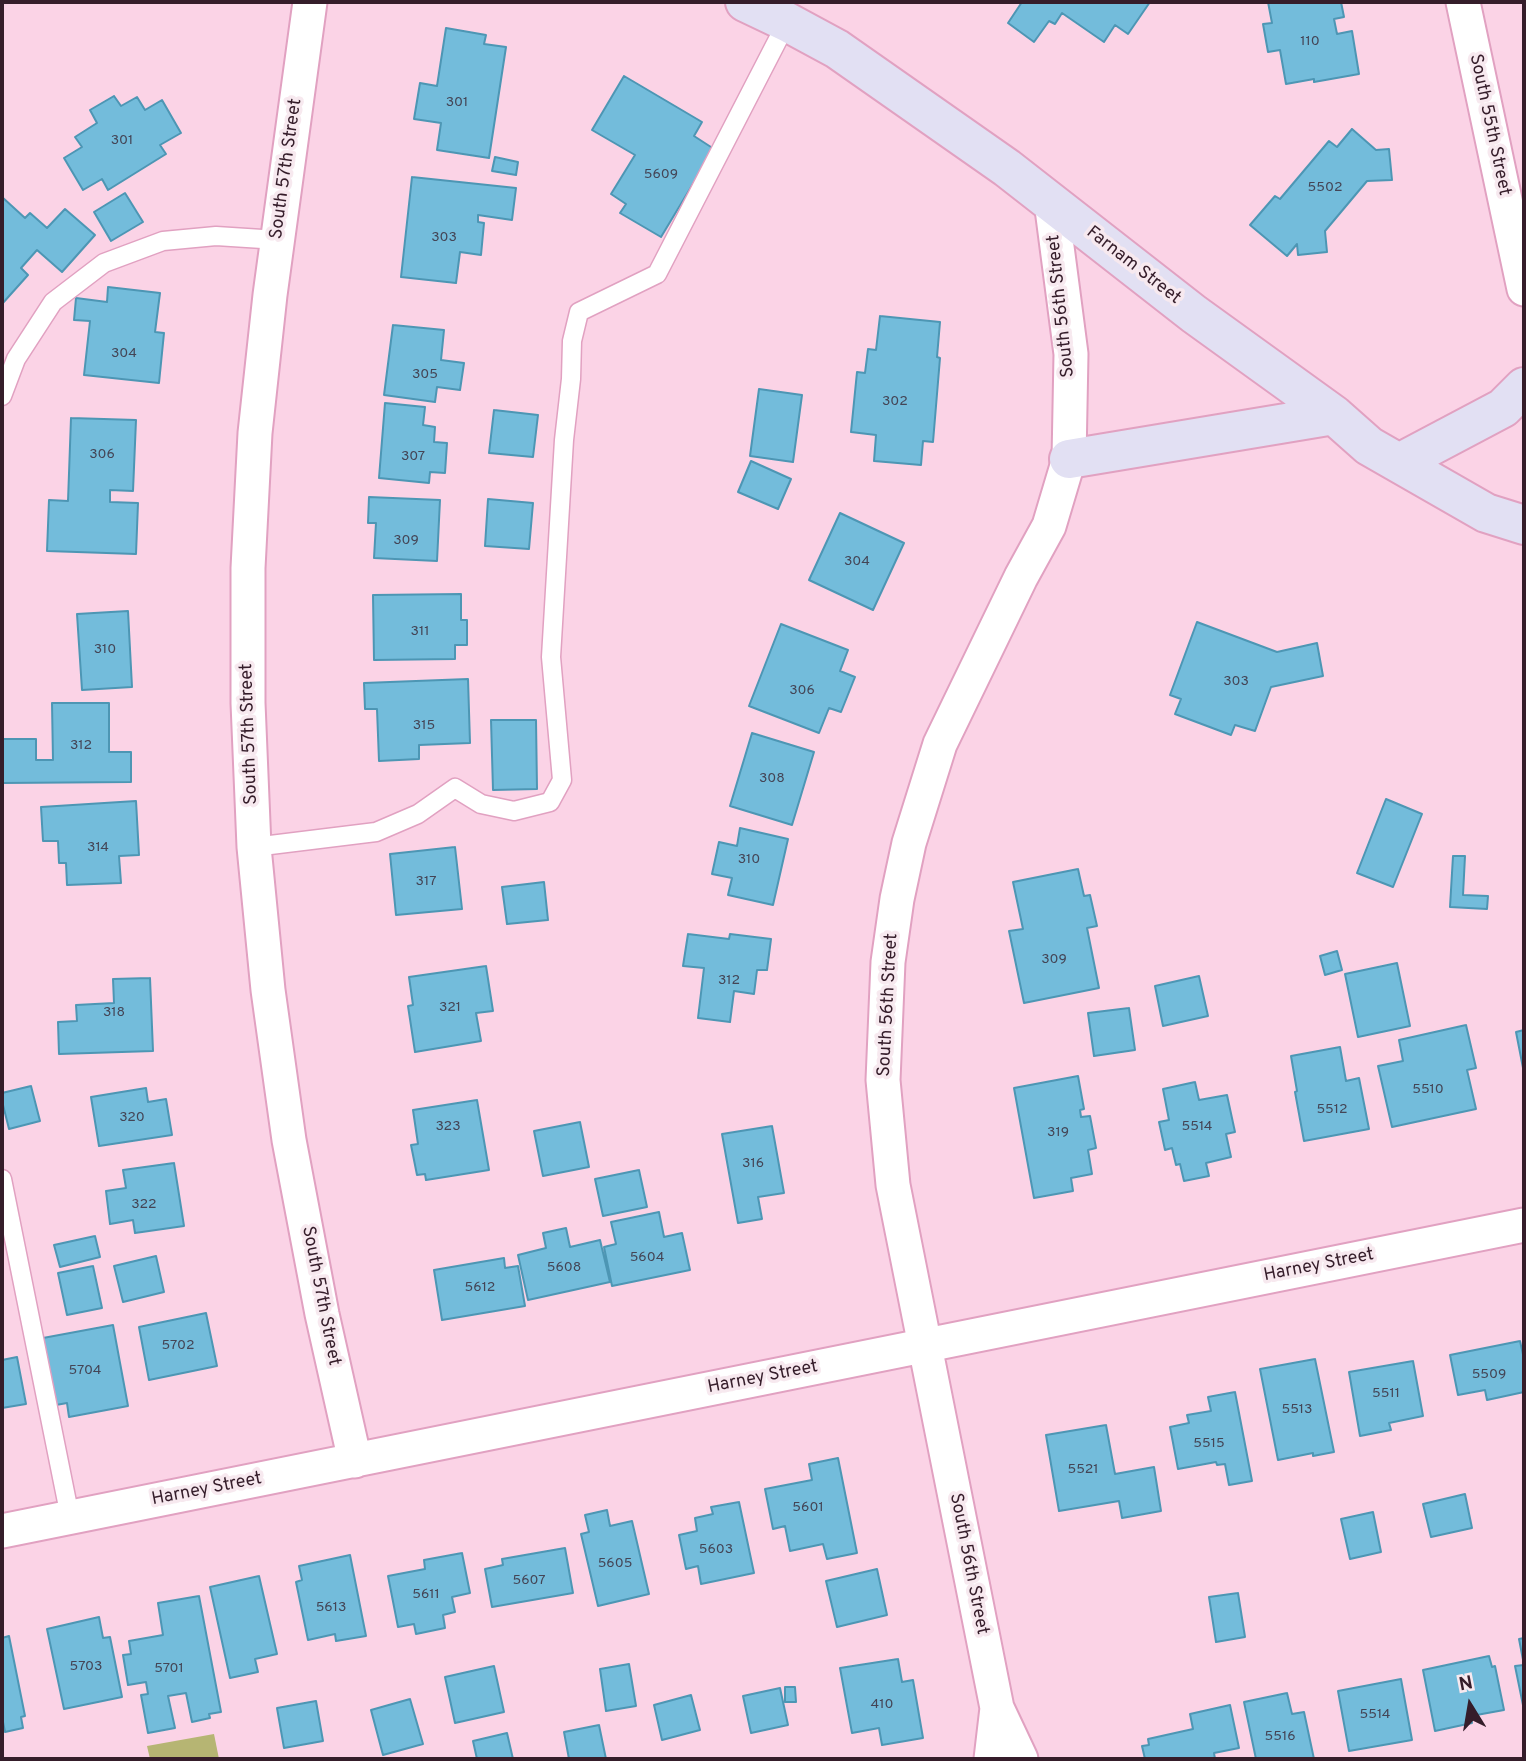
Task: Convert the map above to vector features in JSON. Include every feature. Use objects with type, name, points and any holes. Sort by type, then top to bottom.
[{"type":"main road","name":"Farnam Street","points":[[745,2],[837,49],[1007,168],[1194,314],[1334,415],[1369,446],[1486,513],[1524,525]]},
{"type":"main road","points":[[1399,463],[1503,408],[1524,387]]},
{"type":"main road","points":[[1069,459],[1334,415]]},
{"type":"street","name":"South 57th Street","points":[[310,2],[270,295],[255,433],[248,568],[248,703],[254,847],[268,990],[289,1140],[322,1314],[355,1461]]},
{"type":"street","name":"South 55th Street","points":[[1463,2],[1524,289]]},
{"type":"street","name":"South 56th Street","points":[[1021,1759],[997,1708],[893,1185],[883,1080],[888,962],[909,843],[940,744],[1021,577],[1049,526],[1069,459],[1071,354],[1051,201]]},
{"type":"street","name":"Harney Street","points":[[2,1531],[1524,1225]]},
{"type":"street","name":"South 56th Street","points":[[990,1759],[997,1708]]},
{"type":"lane","points":[[254,847],[376,832],[418,814],[455,788],[481,804],[514,811],[550,802],[562,780],[551,657],[572,341],[579,312],[657,274],[787,22]]},
{"type":"lane","points":[[2,396],[16,359],[52,302],[104,263],[163,241],[216,236],[278,240]]},
{"type":"lane","points":[[2,1179],[70,1517]]},
{"type":"shaded area","points":[[214,1734],[219,1759],[150,1759],[147,1746]]},
{"type":"building","points":[[1022,2],[1150,2],[1128,34],[1115,25],[1104,42],[1062,13],[1055,24],[1049,21],[1034,42],[1008,23]]},
{"type":"building","points":[[1268,2],[1341,2],[1344,17],[1334,19],[1337,34],[1352,31],[1359,74],[1286,84],[1280,50],[1268,52],[1263,24],[1272,23]]},
{"type":"building","points":[[446,28],[486,35],[484,44],[506,47],[489,158],[437,150],[441,123],[414,119],[420,83],[437,86]]},
{"type":"building","points":[[624,76],[702,122],[694,136],[714,149],[661,237],[620,213],[626,204],[611,194],[635,155],[592,130]]},
{"type":"building","points":[[114,96],[121,106],[137,97],[145,110],[162,100],[181,133],[160,145],[166,154],[108,190],[102,179],[83,190],[64,158],[82,147],[75,137],[97,123],[90,110]]},
{"type":"building","points":[[1352,129],[1376,150],[1389,149],[1392,180],[1367,181],[1325,231],[1327,252],[1298,255],[1297,244],[1287,256],[1250,225],[1275,196],[1280,199],[1329,141],[1337,147]]},
{"type":"building","points":[[495,157],[518,162],[516,175],[492,171]]},
{"type":"building","points":[[412,177],[516,188],[512,220],[478,215],[478,222],[484,223],[481,255],[460,252],[456,283],[401,277]]},
{"type":"building","points":[[125,193],[143,222],[111,241],[94,212]]},
{"type":"building","points":[[2,197],[25,218],[30,213],[47,228],[65,209],[95,235],[62,272],[37,250],[21,268],[28,275],[2,304]]},
{"type":"building","points":[[108,287],[160,293],[155,332],[164,333],[159,383],[84,375],[90,321],[74,320],[76,298],[107,302]]},
{"type":"building","points":[[880,316],[940,322],[933,442],[923,441],[921,465],[874,461],[876,435],[851,432],[857,372],[865,373],[868,349],[876,350]]},
{"type":"building","points":[[393,325],[444,330],[441,360],[464,363],[460,390],[437,387],[435,402],[384,395]]},
{"type":"building","points":[[759,389],[802,395],[793,462],[750,456]]},
{"type":"building","points":[[385,403],[425,407],[423,425],[435,427],[434,442],[447,443],[445,473],[430,472],[429,483],[379,478]]},
{"type":"building","points":[[494,410],[538,415],[533,457],[489,453]]},
{"type":"building","points":[[71,418],[136,420],[133,491],[110,490],[110,502],[138,503],[136,554],[47,551],[49,500],[68,501]]},
{"type":"building","points":[[751,461],[791,479],[778,509],[738,492]]},
{"type":"building","points":[[369,497],[440,500],[437,561],[374,558],[376,523],[368,523]]},
{"type":"building","points":[[488,499],[533,503],[529,549],[485,546]]},
{"type":"building","points":[[840,513],[904,543],[873,610],[809,580]]},
{"type":"building","points":[[461,594],[461,620],[467,620],[467,645],[455,645],[455,659],[374,660],[373,595]]},
{"type":"building","points":[[128,611],[132,687],[82,690],[77,614]]},
{"type":"building","points":[[1197,622],[1277,652],[1317,643],[1323,676],[1271,687],[1255,731],[1235,725],[1231,735],[1175,714],[1181,699],[1170,695]]},
{"type":"building","points":[[781,624],[848,650],[840,671],[855,677],[841,712],[829,708],[819,733],[749,706]]},
{"type":"building","points":[[468,679],[470,743],[419,745],[419,759],[379,761],[377,709],[365,709],[364,683]]},
{"type":"building","points":[[52,703],[109,703],[109,752],[131,752],[131,782],[2,783],[2,739],[36,739],[36,760],[53,760]]},
{"type":"building","points":[[491,720],[536,720],[537,789],[493,790]]},
{"type":"building","points":[[752,733],[814,752],[792,825],[730,806]]},
{"type":"building","points":[[1386,799],[1422,814],[1393,887],[1357,873]]},
{"type":"building","points":[[136,801],[139,855],[119,856],[121,883],[67,885],[66,863],[59,863],[58,841],[43,841],[41,807]]},
{"type":"building","points":[[740,828],[788,839],[773,905],[728,895],[732,878],[712,874],[719,842],[737,846]]},
{"type":"building","points":[[455,847],[462,909],[396,915],[390,854]]},
{"type":"building","points":[[1453,856],[1465,856],[1463,895],[1488,896],[1487,909],[1450,907]]},
{"type":"building","points":[[1078,869],[1084,896],[1090,895],[1097,926],[1087,928],[1099,988],[1024,1003],[1009,931],[1023,929],[1013,882]]},
{"type":"building","points":[[544,882],[548,920],[507,924],[502,887]]},
{"type":"building","points":[[688,934],[729,939],[730,934],[771,939],[767,970],[757,970],[754,994],[734,991],[730,1022],[698,1018],[704,968],[683,966]]},
{"type":"building","points":[[1337,951],[1342,970],[1325,975],[1320,956]]},
{"type":"building","points":[[1397,963],[1410,1026],[1358,1037],[1345,974]]},
{"type":"building","points":[[486,966],[493,1011],[476,1013],[481,1041],[415,1052],[408,1006],[413,1005],[409,977]]},
{"type":"building","points":[[1199,976],[1208,1016],[1163,1026],[1155,986]]},
{"type":"building","points":[[150,978],[153,1051],[59,1054],[58,1022],[77,1021],[76,1005],[114,1003],[113,979]]},
{"type":"building","points":[[1129,1008],[1135,1050],[1094,1056],[1088,1013]]},
{"type":"building","points":[[1466,1025],[1476,1068],[1467,1070],[1476,1109],[1392,1127],[1378,1066],[1403,1061],[1399,1040]]},
{"type":"building","points":[[1524,1030],[1524,1073],[1516,1032]]},
{"type":"building","points":[[1340,1047],[1346,1081],[1359,1078],[1369,1129],[1304,1141],[1291,1056]]},
{"type":"building","points":[[1078,1076],[1084,1109],[1080,1110],[1081,1117],[1090,1116],[1096,1148],[1088,1150],[1092,1174],[1071,1178],[1073,1191],[1034,1198],[1014,1088]]},
{"type":"building","points":[[1195,1082],[1199,1100],[1227,1095],[1235,1132],[1226,1134],[1231,1157],[1206,1163],[1209,1176],[1184,1181],[1172,1148],[1165,1150],[1159,1122],[1169,1120],[1163,1089]]},
{"type":"building","points":[[31,1086],[40,1121],[9,1129],[2,1093]]},
{"type":"building","points":[[146,1088],[148,1102],[166,1099],[172,1135],[99,1146],[91,1097]]},
{"type":"building","points":[[477,1100],[489,1170],[426,1180],[425,1174],[417,1175],[411,1145],[418,1144],[413,1110]]},
{"type":"building","points":[[580,1122],[589,1167],[543,1176],[534,1131]]},
{"type":"building","points":[[772,1126],[784,1193],[758,1197],[762,1219],[738,1223],[722,1134]]},
{"type":"building","points":[[174,1163],[184,1226],[135,1233],[133,1220],[110,1224],[106,1191],[126,1188],[123,1170]]},
{"type":"building","points":[[639,1170],[647,1207],[603,1216],[595,1179]]},
{"type":"building","points":[[659,1212],[664,1237],[682,1233],[690,1270],[612,1286],[604,1247],[616,1244],[611,1222]]},
{"type":"building","points":[[566,1228],[570,1247],[600,1240],[610,1282],[528,1300],[518,1255],[546,1248],[543,1233]]},
{"type":"building","points":[[95,1236],[100,1257],[60,1267],[54,1245]]},
{"type":"building","points":[[156,1256],[164,1292],[123,1302],[114,1266]]},
{"type":"building","points":[[504,1258],[505,1268],[518,1266],[525,1306],[442,1320],[434,1270]]},
{"type":"building","points":[[93,1266],[102,1308],[67,1315],[58,1273]]},
{"type":"building","points":[[206,1313],[217,1366],[149,1380],[139,1327]]},
{"type":"building","points":[[113,1325],[128,1406],[69,1417],[67,1403],[56,1405],[43,1338]]},
{"type":"building","points":[[1520,1341],[1524,1359],[1524,1392],[1487,1400],[1485,1390],[1458,1395],[1450,1355]]},
{"type":"building","points":[[17,1357],[26,1404],[2,1408],[2,1360]]},
{"type":"building","points":[[1315,1359],[1334,1452],[1278,1460],[1260,1369]]},
{"type":"building","points":[[1413,1361],[1423,1416],[1389,1423],[1391,1430],[1360,1436],[1349,1372]]},
{"type":"building","points":[[1235,1392],[1252,1481],[1229,1485],[1225,1464],[1217,1465],[1216,1462],[1178,1469],[1170,1427],[1189,1423],[1187,1415],[1211,1411],[1208,1397]]},
{"type":"building","points":[[1106,1425],[1115,1474],[1154,1467],[1161,1511],[1122,1518],[1119,1501],[1059,1511],[1046,1435]]},
{"type":"building","points":[[838,1458],[857,1553],[827,1559],[823,1544],[790,1551],[785,1526],[773,1529],[765,1489],[812,1480],[809,1464]]},
{"type":"building","points":[[1465,1494],[1472,1528],[1431,1537],[1423,1504]]},
{"type":"building","points":[[739,1502],[754,1573],[701,1584],[698,1566],[686,1569],[679,1535],[697,1531],[695,1518],[713,1514],[711,1507]]},
{"type":"building","points":[[607,1510],[610,1526],[632,1521],[649,1594],[598,1606],[581,1534],[589,1532],[585,1515]]},
{"type":"building","points":[[1373,1512],[1381,1552],[1350,1559],[1341,1519]]},
{"type":"building","points":[[565,1548],[573,1593],[492,1607],[485,1569],[503,1565],[502,1559]]},
{"type":"building","points":[[462,1553],[470,1593],[452,1597],[455,1612],[443,1615],[445,1628],[416,1634],[414,1624],[398,1627],[388,1576],[425,1569],[424,1560]]},
{"type":"building","points":[[350,1555],[366,1636],[336,1641],[335,1634],[308,1640],[296,1582],[302,1580],[299,1566]]},
{"type":"building","points":[[877,1569],[887,1615],[837,1627],[826,1581]]},
{"type":"building","points":[[259,1576],[277,1654],[255,1659],[258,1672],[230,1678],[210,1587]]},
{"type":"building","points":[[1238,1593],[1245,1637],[1216,1642],[1209,1597]]},
{"type":"building","points":[[199,1596],[221,1712],[192,1722],[186,1693],[168,1696],[175,1728],[148,1733],[141,1695],[148,1694],[146,1682],[128,1685],[123,1655],[131,1654],[129,1641],[163,1635],[158,1603]]},
{"type":"building","points":[[99,1617],[103,1638],[110,1637],[122,1697],[64,1709],[47,1629]]},
{"type":"building","points":[[9,1636],[25,1716],[21,1717],[23,1728],[5,1732],[2,1723],[2,1638]]},
{"type":"building","points":[[1524,1638],[1524,1665],[1519,1639]]},
{"type":"building","points":[[1489,1656],[1492,1667],[1495,1666],[1504,1710],[1471,1716],[1472,1723],[1435,1731],[1423,1670]]},
{"type":"building","points":[[898,1659],[902,1682],[913,1680],[923,1738],[882,1745],[879,1728],[852,1733],[840,1668]]},
{"type":"building","points":[[629,1664],[636,1706],[606,1711],[600,1669]]},
{"type":"building","points":[[1524,1665],[1524,1710],[1515,1666]]},
{"type":"building","points":[[494,1666],[504,1712],[455,1723],[445,1677]]},
{"type":"building","points":[[1401,1679],[1412,1740],[1349,1751],[1338,1691]]},
{"type":"building","points":[[785,1687],[795,1687],[796,1702],[785,1702]]},
{"type":"building","points":[[780,1688],[788,1725],[751,1733],[743,1696]]},
{"type":"building","points":[[1287,1693],[1292,1714],[1304,1712],[1314,1759],[1256,1759],[1244,1702]]},
{"type":"building","points":[[691,1695],[700,1730],[662,1740],[654,1705]]},
{"type":"building","points":[[410,1699],[423,1744],[383,1755],[371,1710]]},
{"type":"building","points":[[316,1701],[323,1741],[284,1748],[277,1708]]},
{"type":"building","points":[[1230,1705],[1239,1748],[1214,1753],[1215,1759],[1145,1759],[1142,1746],[1149,1745],[1148,1739],[1193,1729],[1190,1714]]},
{"type":"building","points":[[599,1725],[606,1759],[569,1759],[564,1732]]},
{"type":"building","points":[[507,1733],[513,1759],[477,1759],[473,1741]]}]
